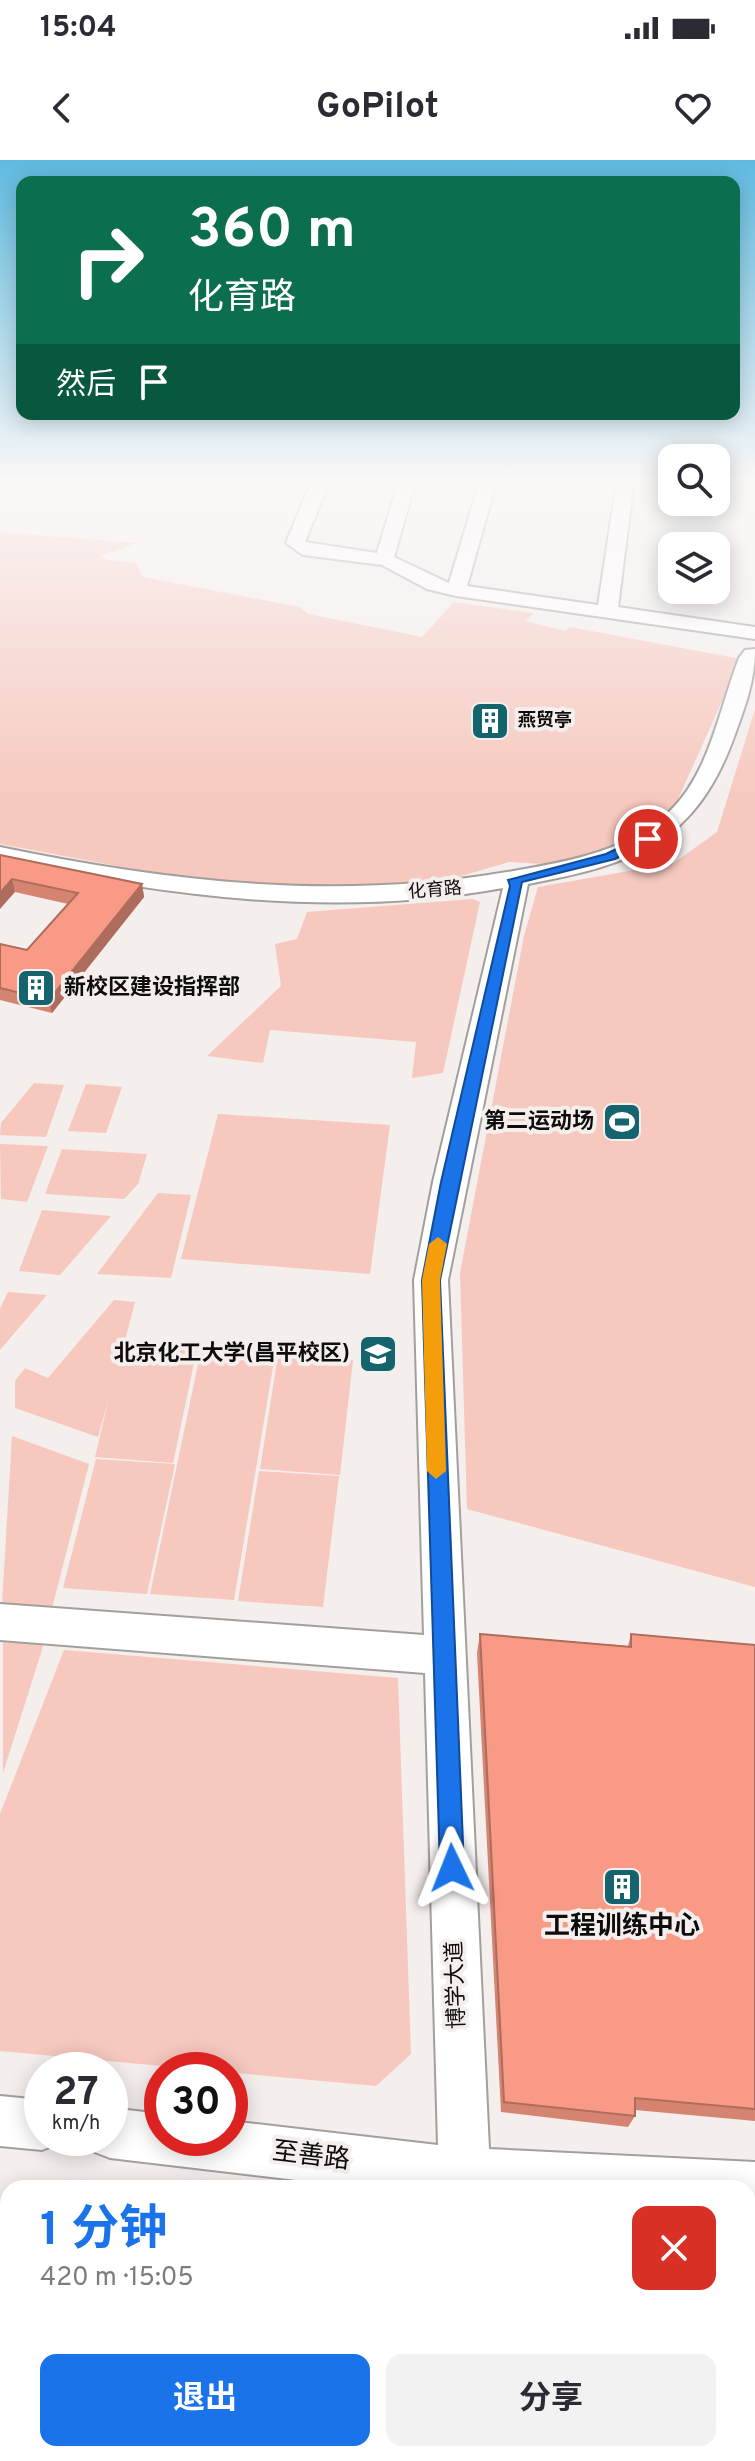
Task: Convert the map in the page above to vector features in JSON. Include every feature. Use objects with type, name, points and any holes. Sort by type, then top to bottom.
[{"type":"street","points":[[444,587],[607,613],[753,644]]},
{"type":"street","points":[[607,613],[611,587]]},
{"type":"street","name":"化育路","points":[[0,854],[170,888],[260,897],[430,893],[514,880],[610,856],[648,839],[690,804],[707,774],[753,644]]},
{"type":"street","name":"博学大道","points":[[465,2180],[431,1280],[449,1182],[516,886],[514,880]]},
{"type":"street","points":[[0,1622],[443,1655]]},
{"type":"street","points":[[0,2121],[24,2123]]},
{"type":"street","name":"至善路","points":[[128,2135],[458,2180]]},
{"type":"shaded area","points":[[0,587],[197,587],[299,607],[308,614],[422,637],[454,602],[534,613],[526,621],[565,631],[570,627],[741,659],[674,808],[653,826],[592,854],[544,864],[509,862],[451,879],[316,889],[197,881],[0,844]]},
{"type":"shaded area","name":"第二运动场","points":[[755,709],[755,1587],[467,1509],[460,1273],[524,936],[538,887],[674,863],[717,832]]},
{"type":"shaded area","points":[[472,899],[480,902],[443,1073],[412,1078],[416,1042],[270,1030],[263,1063],[207,1056],[281,986],[275,944],[297,939],[307,912]]},
{"type":"shaded area","points":[[34,1083],[64,1085],[46,1137],[0,1135],[1,1123]]},
{"type":"shaded area","points":[[86,1084],[122,1087],[106,1133],[68,1131]]},
{"type":"shaded area","points":[[218,1114],[390,1125],[370,1274],[181,1259]]},
{"type":"shaded area","points":[[0,1144],[48,1146],[27,1202],[1,1199]]},
{"type":"shaded area","points":[[62,1149],[147,1154],[138,1184],[124,1199],[45,1194]]},
{"type":"shaded area","points":[[158,1193],[191,1195],[171,1278],[97,1274]]},
{"type":"shaded area","points":[[42,1210],[111,1216],[60,1275],[19,1271]]},
{"type":"shaded area","points":[[8,1292],[47,1295],[0,1350],[0,1309]]},
{"type":"shaded area","points":[[114,1300],[135,1302],[124,1344],[197,1349],[173,1463],[95,1457],[109,1398],[98,1437],[15,1408],[15,1381],[25,1368],[48,1378]]},
{"type":"shaded area","points":[[201,1350],[275,1355],[234,1600],[150,1594]]},
{"type":"shaded area","points":[[278,1355],[353,1360],[340,1475],[260,1469]]},
{"type":"shaded area","points":[[12,1436],[89,1464],[51,1612],[2,1604]]},
{"type":"shaded area","points":[[96,1459],[175,1464],[147,1594],[63,1588]]},
{"type":"shaded area","points":[[259,1471],[339,1476],[323,1607],[238,1601]]},
{"type":"shaded area","points":[[47,1634],[3,1773],[3,1639]]},
{"type":"shaded area","points":[[64,1650],[398,1678],[411,2054],[376,2086],[248,2074],[248,2052],[144,2052],[144,2064],[128,2063],[128,2052],[0,2051],[0,1814]]},
{"type":"building","points":[[0,855],[142,884],[49,1000],[0,988],[0,944],[27,950],[78,893],[12,879],[0,893]]},
{"type":"building","name":"工程训练中心","points":[[480,1634],[631,1647],[631,1634],[755,1645],[755,2109],[635,2098],[635,2116],[504,2102]]},
{"type":"slow traffic","points":[[436,1471],[431,1280],[438,1244]]},
{"type":"place","name":"燕贸亭","points":[[490,721]]},
{"type":"place","name":"新校区建设指挥部","points":[[36,988]]},
{"type":"place","name":"第二运动场","points":[[622,1122]]},
{"type":"place","name":"北京化工大学(昌平校区)","points":[[378,1354]]},
{"type":"place","name":"工程训练中心","points":[[622,1887]]},
{"type":"route","points":[[452,1868],[431,1280],[449,1182],[516,886],[514,880],[610,856],[648,839]]}]
